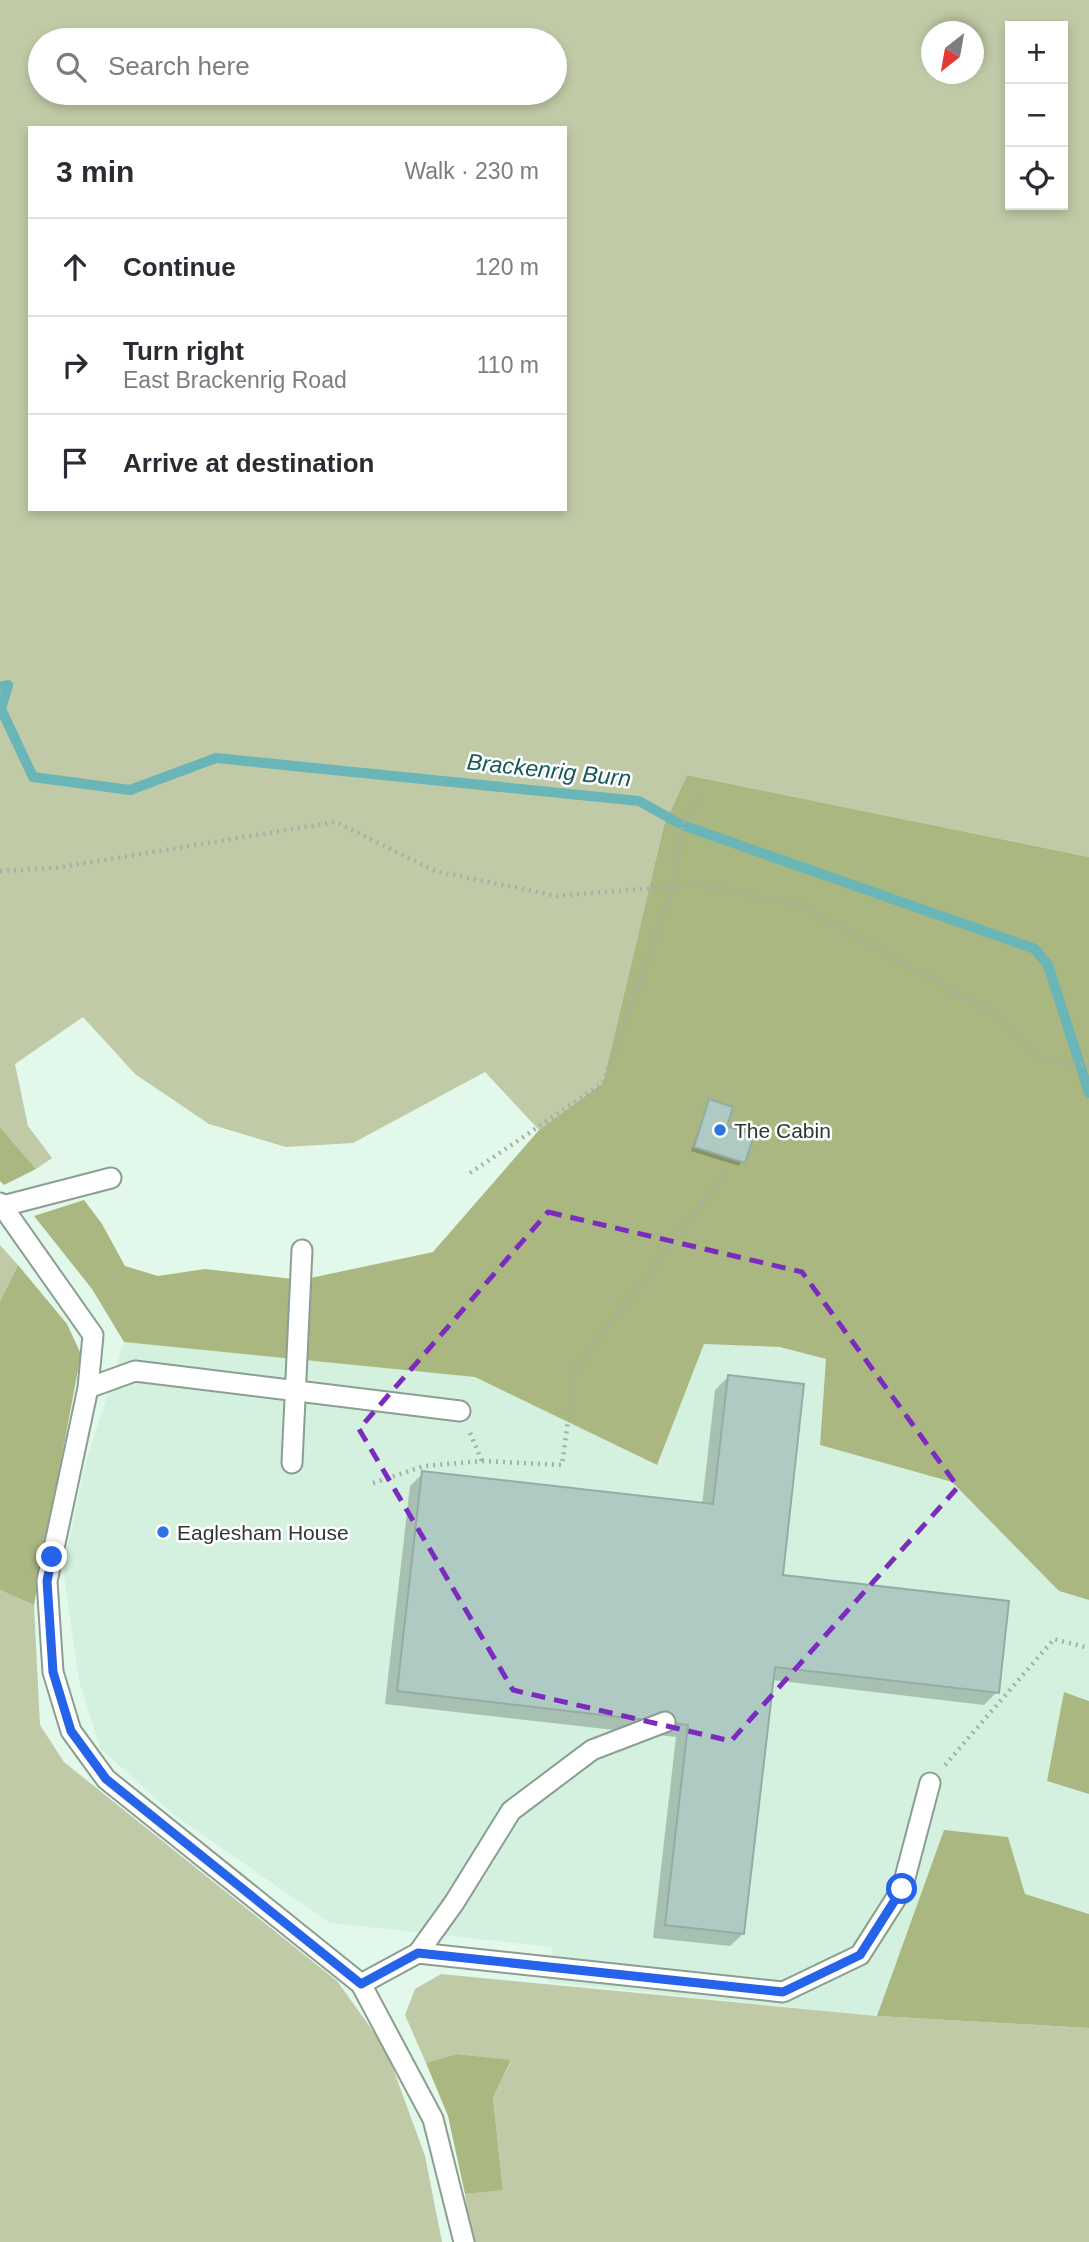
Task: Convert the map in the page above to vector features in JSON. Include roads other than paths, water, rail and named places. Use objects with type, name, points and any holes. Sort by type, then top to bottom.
[{"type":"lane","points":[[111,1178],[1,1205],[93,1335],[88,1388],[47,1581],[53,1672],[71,1731],[106,1779],[361,1984],[433,2119],[464,2242]]},
{"type":"lane","points":[[292,1463],[302,1250]]},
{"type":"lane","points":[[88,1388],[135,1371],[460,1411]]},
{"type":"lane","points":[[361,1984],[418,1953],[454,1903],[511,1811],[592,1750],[665,1722]]},
{"type":"lane","points":[[418,1953],[783,1992],[860,1955],[902,1889],[930,1783]]},
{"type":"waterway","name":"Brackenrig Burn","points":[[0,687],[8,685],[1,709],[33,777],[130,790],[216,758],[639,801],[682,825],[1035,949],[1048,965],[1089,1093]]},
{"type":"place","name":"The Cabin","points":[[720,1130]]},
{"type":"place","name":"Eaglesham House","points":[[163,1532]]}]
